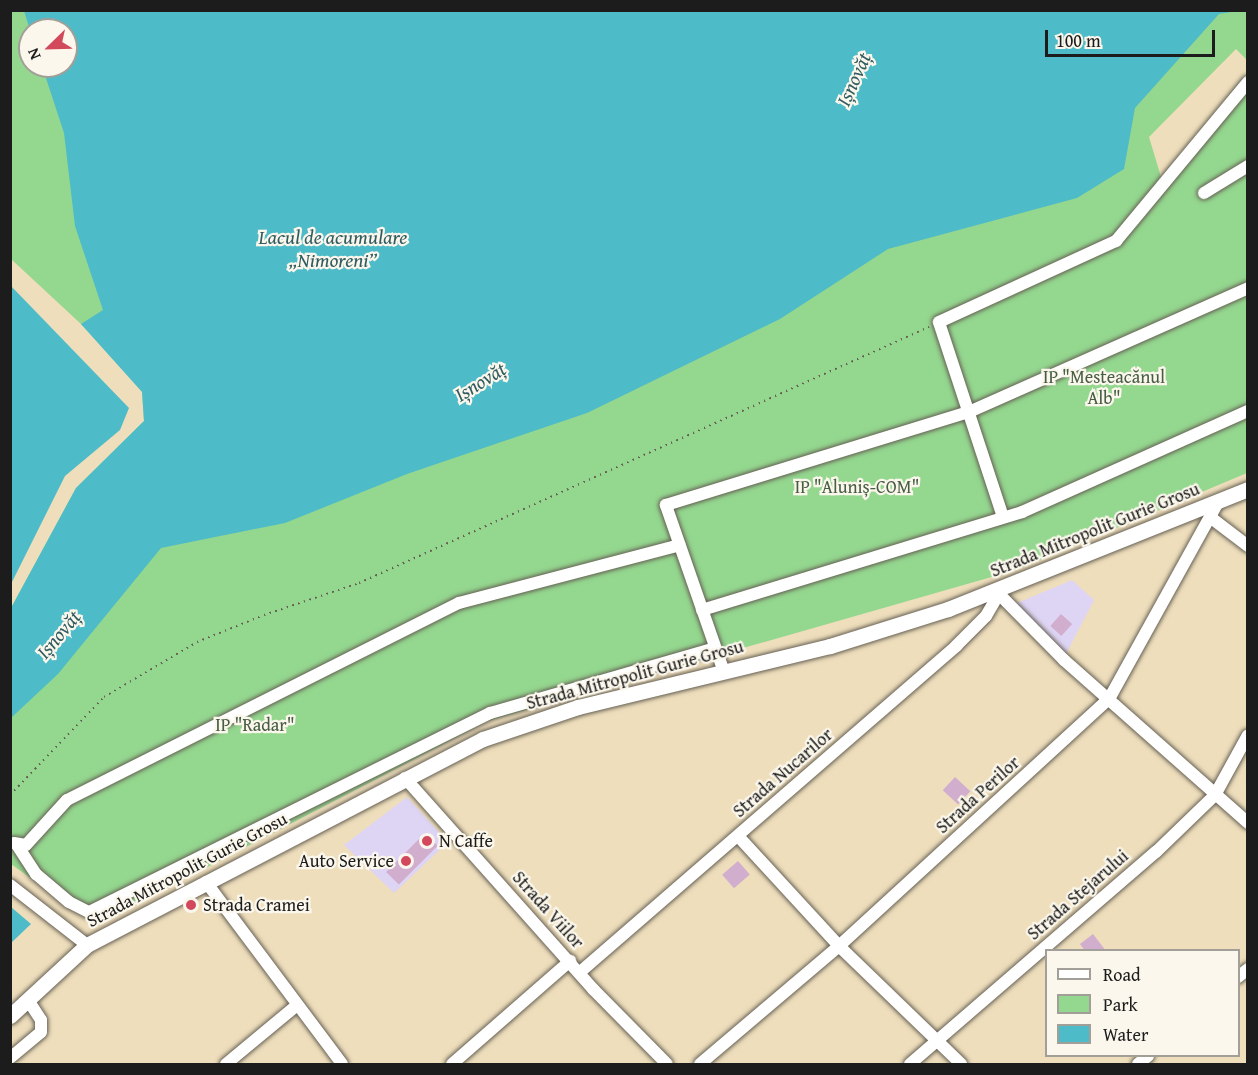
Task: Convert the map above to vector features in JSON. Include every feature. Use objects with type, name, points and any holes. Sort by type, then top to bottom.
[{"type":"main road","name":"Strada Mitropolit Gurie Grosu","points":[[10,1016],[87,945],[483,739],[528,723],[830,646],[996,591],[1248,489]]},
{"type":"street","points":[[1003,516],[971,411],[939,322],[1116,241],[1248,82]]},
{"type":"street","points":[[1204,193],[1248,166]]},
{"type":"street","points":[[724,672],[666,505],[971,411],[1248,288]]},
{"type":"street","points":[[702,610],[1022,512],[1248,411]]},
{"type":"street","name":"Strada Perilor","points":[[700,1065],[839,946],[1109,699],[1218,502]]},
{"type":"street","points":[[1210,517],[1248,546]]},
{"type":"street","points":[[14,843],[26,845],[67,800],[459,603],[680,545]]},
{"type":"street","points":[[996,591],[1109,699],[1248,823]]},
{"type":"street","name":"Strada Nucarilor","points":[[580,972],[956,646],[986,616],[994,602],[996,591]]},
{"type":"street","points":[[14,843],[36,874],[69,902],[89,912],[490,713],[715,648]]},
{"type":"street","name":"Strada Stejarului","points":[[910,1065],[1156,852],[1215,795],[1248,735]]},
{"type":"street","name":"Strada Viilor","points":[[405,778],[667,1065]]},
{"type":"street","points":[[738,836],[839,946],[961,1065]]},
{"type":"street","points":[[206,882],[342,1065]]},
{"type":"street","points":[[10,885],[87,945]]},
{"type":"street","points":[[452,1065],[570,961]]},
{"type":"street","points":[[10,1059],[41,1032],[41,1020],[28,1000]]},
{"type":"street","points":[[225,1065],[296,1006]]},
{"type":"path","points":[[10,795],[104,697],[197,642],[264,615],[359,583],[939,322]]},
{"type":"shaded area","points":[[1072,580],[1094,600],[1066,654],[1015,604]]},
{"type":"shaded area","points":[[407,797],[448,842],[394,893],[344,845]]},
{"type":"green space","points":[[11,11],[204,11],[1124,106],[1207,11],[1247,11],[1247,60],[1236,49],[1149,137],[1161,177],[1247,73],[1247,473],[1016,570],[488,721],[96,925],[11,864],[11,608],[76,488],[144,421],[142,391],[81,324],[11,259]]},
{"type":"water","name":"Lacul de acumulare „Nimoreni”","points":[[24,10],[1238,11],[1219,14],[1135,108],[1124,169],[1077,198],[888,249],[780,319],[587,413],[407,474],[285,523],[161,548],[58,674],[11,718],[11,608],[76,488],[144,421],[142,392],[81,324],[103,310],[75,226],[64,133],[46,78],[78,78],[78,18],[26,18]]},
{"type":"water","points":[[11,286],[129,408],[120,430],[65,476],[11,584]]},
{"type":"water","points":[[11,907],[31,924],[11,943]]},
{"type":"building","points":[[1061,614],[1072,624],[1061,636],[1050,626]]},
{"type":"building","points":[[955,777],[970,791],[958,804],[943,790]]},
{"type":"building","points":[[425,833],[438,846],[399,885],[386,872]]},
{"type":"building","points":[[738,861],[750,875],[734,888],[722,875]]},
{"type":"building","points":[[1093,934],[1104,949],[1084,949],[1080,944]]},
{"type":"place","name":"N Caffe","points":[[427,841]]},
{"type":"place","name":"Auto Service","points":[[406,861]]},
{"type":"place","name":"Strada Cramei","points":[[191,905]]},
{"type":"water label","name":"Ișnovăț","points":[[853,79]]},
{"type":"water label","name":"Ișnovăț","points":[[480,381]]},
{"type":"water label","name":"Ișnovăț","points":[[58,634]]},
{"type":"park label","name":"IP \"Mesteacănul Alb\"","points":[[1104,388]]},
{"type":"park label","name":"IP \"Aluniș-COM\"","points":[[857,487]]},
{"type":"park label","name":"IP \"Radar\"","points":[[255,725]]}]
